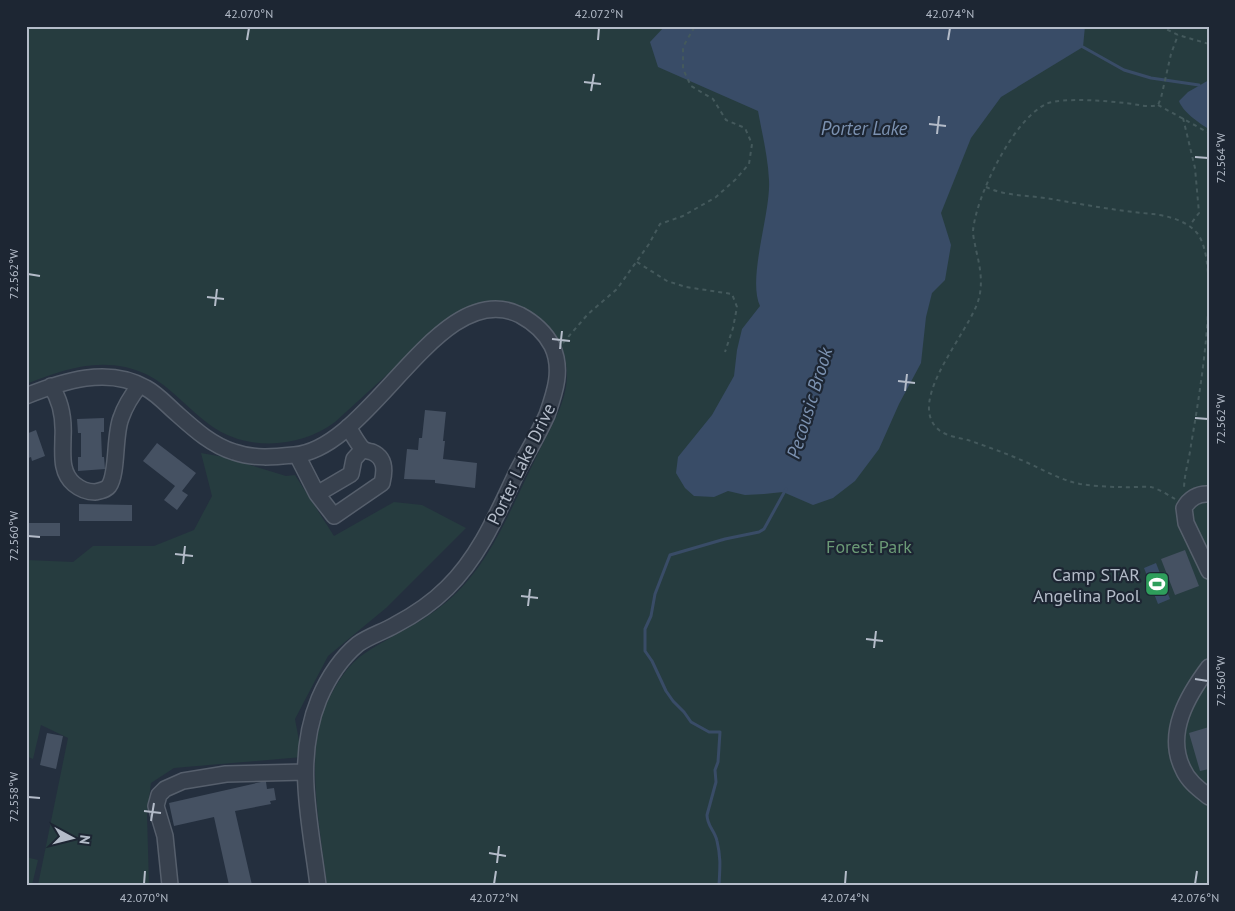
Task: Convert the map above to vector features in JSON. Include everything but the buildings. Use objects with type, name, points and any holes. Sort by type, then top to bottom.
[{"type":"street","name":"Porter Lake Drive","points":[[26,396],[72,380],[104,377],[119,378],[140,385],[154,393],[192,427],[218,446],[256,457],[297,455],[330,442],[348,427],[434,339],[449,327],[471,315],[488,309],[515,313],[539,328],[550,343],[555,352],[558,371],[547,415],[493,522],[463,570],[447,588],[419,611],[360,643],[338,664],[323,690],[314,712],[306,748],[305,772],[318,885]]},
{"type":"street","points":[[51,386],[57,394],[61,406],[62,453],[68,479],[80,489],[94,492],[101,491],[109,485],[112,478],[120,419],[130,398],[140,385]]},
{"type":"street","points":[[297,455],[317,494],[334,516],[382,483],[385,466],[377,455],[363,449],[348,427]]},
{"type":"street","points":[[317,494],[350,474],[354,459],[363,449]]},
{"type":"street","points":[[1209,494],[1192,498],[1184,508],[1186,523],[1209,571]]},
{"type":"street","points":[[1209,667],[1186,702],[1178,725],[1178,746],[1183,770],[1192,783],[1209,797]]},
{"type":"street","points":[[170,885],[165,836],[156,806],[159,795],[165,788],[183,781],[226,774],[305,772]]},
{"type":"path","points":[[555,352],[588,314],[617,289],[660,224],[683,216],[716,197],[749,164],[752,144],[745,128],[726,120],[713,99],[691,86],[683,69],[683,47],[695,26]]},
{"type":"path","points":[[1160,26],[1178,35],[1209,44]]},
{"type":"path","points":[[1158,105],[1178,35]]},
{"type":"path","points":[[1170,496],[1153,487],[1097,486],[1062,480],[997,450],[940,431],[933,423],[930,408],[931,393],[945,360],[964,332],[979,300],[982,284],[973,234],[978,203],[998,159],[1015,132],[1046,104],[1069,100],[1122,102],[1150,107],[1158,105],[1209,132]]},
{"type":"path","points":[[1183,118],[1195,168],[1199,213],[1190,225]]},
{"type":"path","points":[[986,187],[997,193],[1120,211],[1156,214],[1190,225],[1198,234],[1204,246],[1208,300],[1203,368],[1191,447],[1184,477],[1186,505]]},
{"type":"path","points":[[636,262],[667,281],[686,287],[732,294],[737,307],[733,328],[725,352]]},
{"type":"green space","name":"Forest Park","points":[[26,26],[1209,26],[1209,885],[327,885],[318,818],[315,769],[319,724],[326,705],[341,677],[349,667],[372,648],[423,619],[444,604],[474,573],[486,555],[508,517],[561,405],[566,387],[566,362],[559,341],[547,324],[530,312],[511,305],[490,303],[468,308],[447,320],[335,422],[321,431],[306,437],[273,443],[240,440],[225,434],[202,419],[156,380],[132,369],[117,366],[86,366],[56,373],[26,384]]},
{"type":"green space","points":[[201,453],[224,457],[286,476],[295,475],[334,536],[394,502],[422,505],[466,528],[386,608],[328,656],[295,719],[302,757],[174,768],[151,783],[147,815],[149,885],[38,885],[68,738],[41,725],[33,759],[26,756],[26,560],[73,562],[93,546],[154,546],[194,530],[212,496]]},
{"type":"green space","points":[[26,857],[38,860],[32,885],[26,885]]},
{"type":"water","name":"Porter Lake","points":[[665,26],[1085,26],[1083,47],[1001,97],[971,138],[941,213],[951,245],[945,280],[932,293],[926,317],[921,363],[899,404],[879,449],[855,481],[833,498],[813,505],[783,492],[745,495],[728,491],[714,497],[694,496],[685,488],[676,473],[678,457],[712,415],[734,376],[742,329],[760,306],[756,279],[767,210],[769,180],[758,111],[658,67],[650,42]]},
{"type":"water","points":[[1209,80],[1209,129],[1187,113],[1179,101],[1188,92]]},
{"type":"water","name":"Camp STAR Angelina Pool","points":[[1156,563],[1170,599],[1158,604],[1144,568]]},
{"type":"waterway","points":[[1083,47],[1124,70],[1151,78],[1199,85]]},
{"type":"waterway","name":"Pecousic Brook","points":[[719,885],[720,863],[718,847],[707,815],[716,782],[715,770],[718,762],[720,732],[709,732],[691,722],[673,701],[645,651],[645,629],[651,616],[655,594],[670,555],[725,539],[759,532],[764,529],[786,489]]},
{"type":"place","name":"Camp STAR Angelina Pool","points":[[1157,584]]}]
